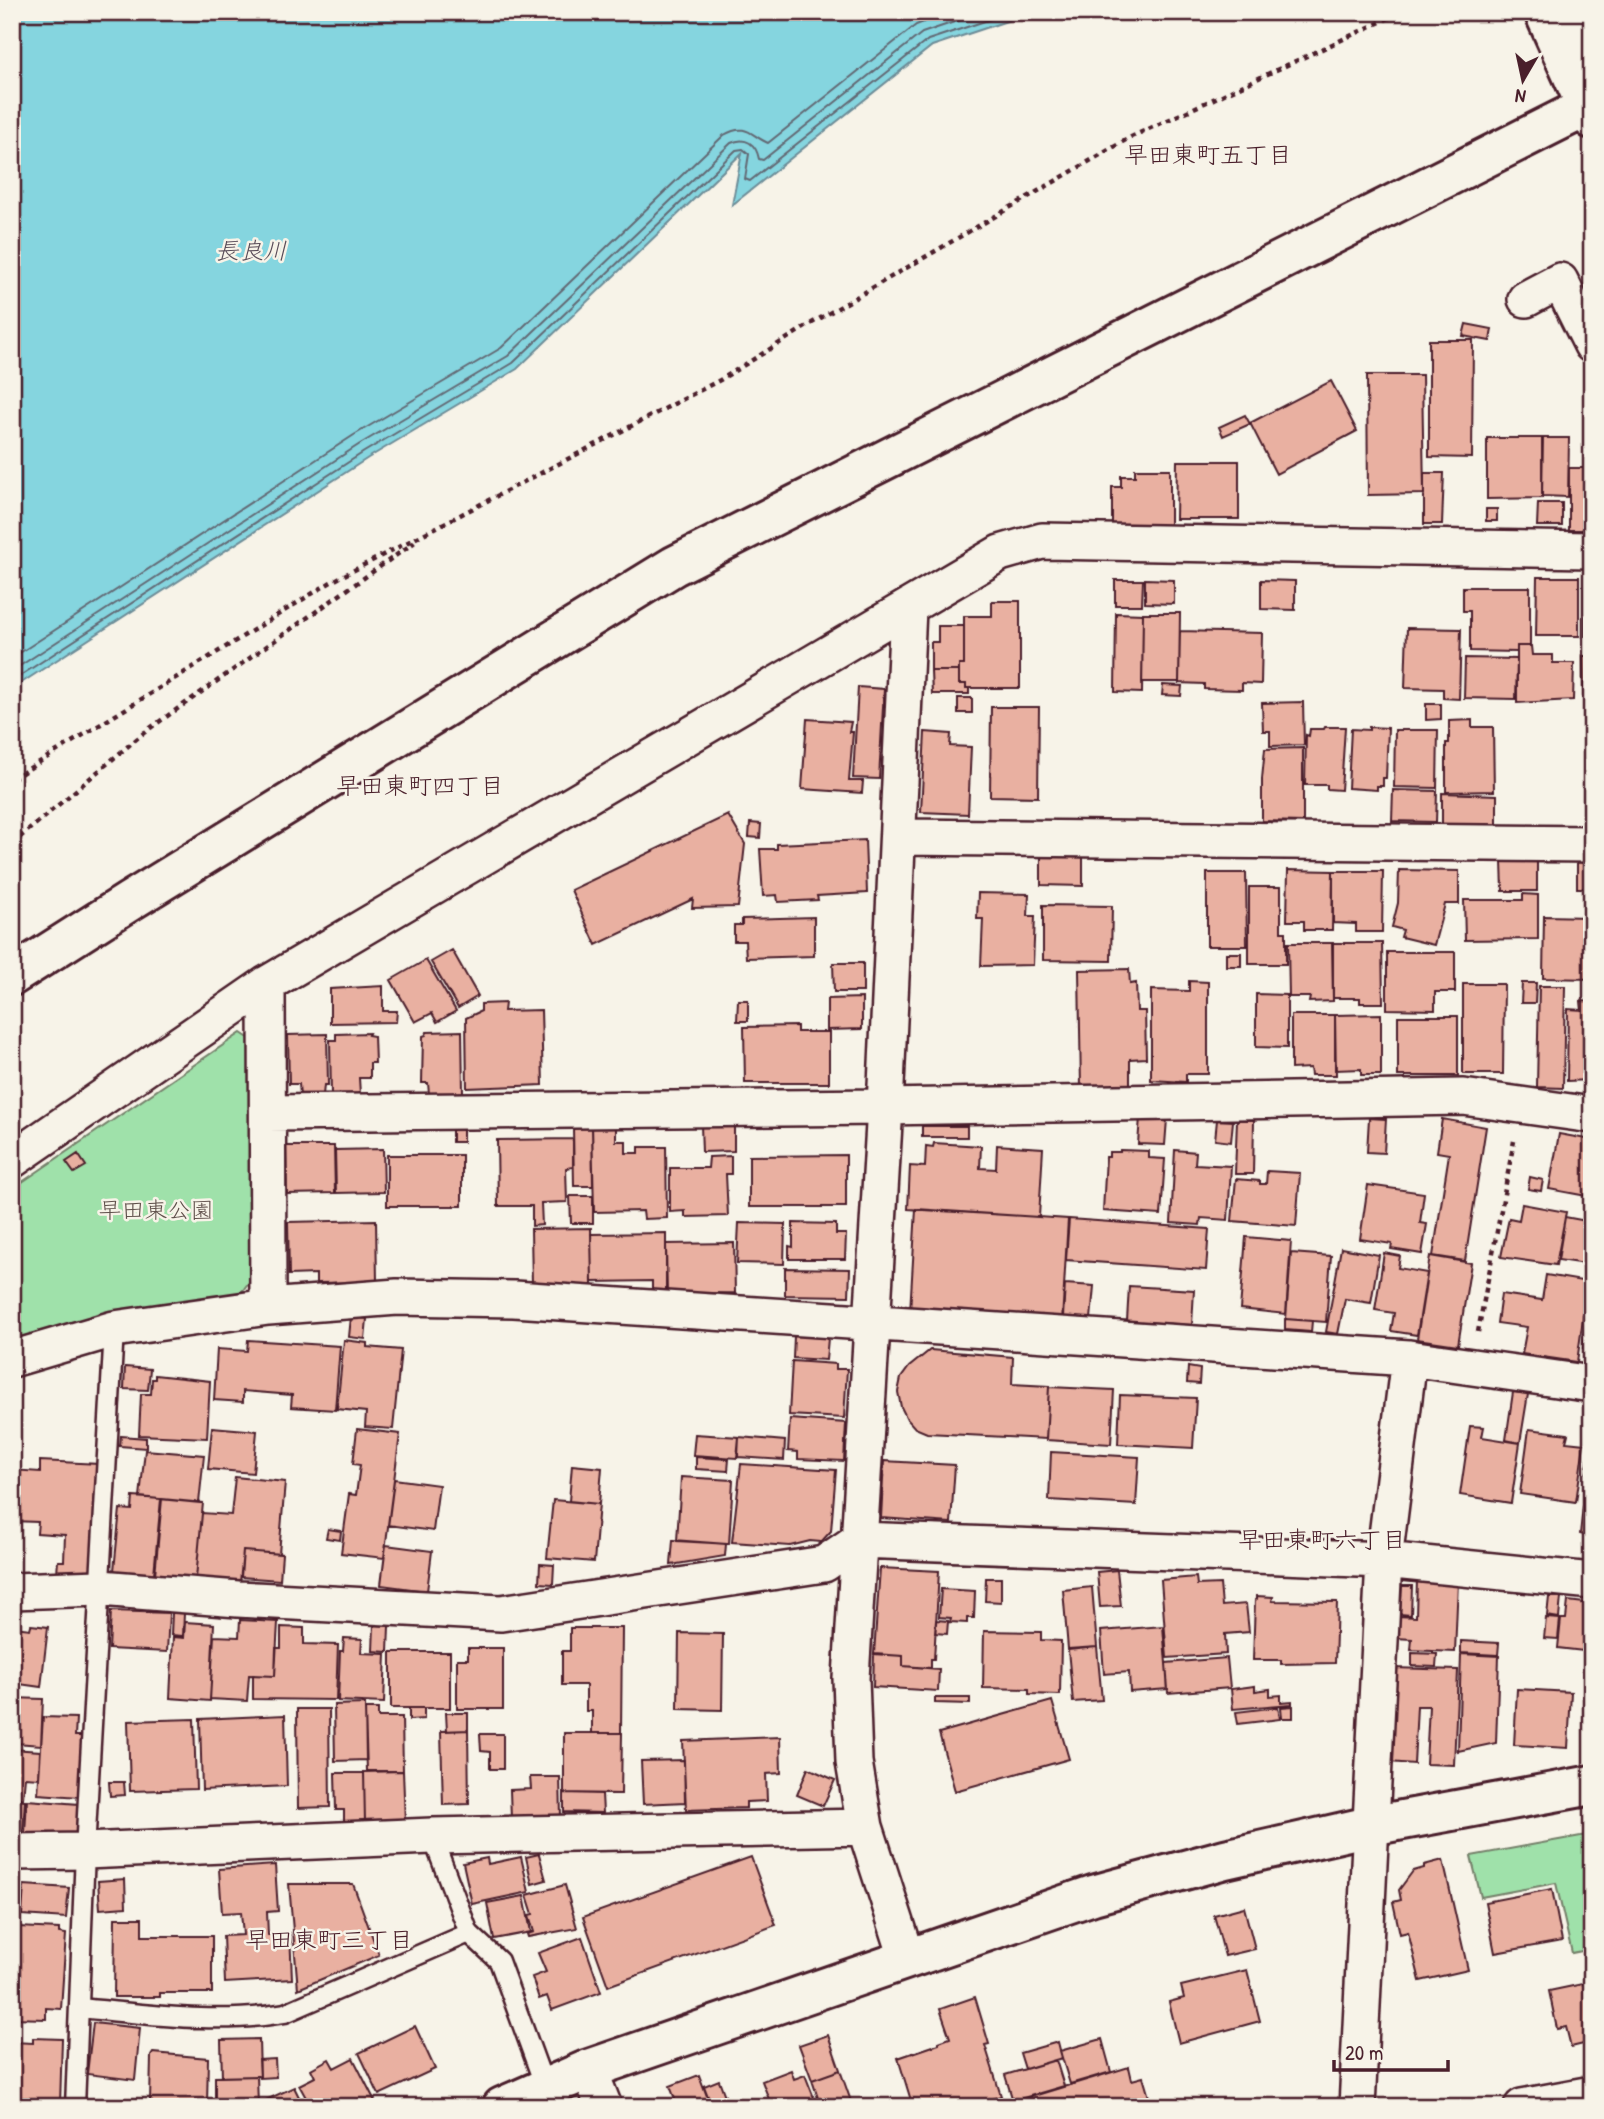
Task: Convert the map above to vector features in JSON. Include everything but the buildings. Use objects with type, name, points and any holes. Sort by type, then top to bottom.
[{"type":"street","points":[[1544,12],[1578,48]]},
{"type":"street","points":[[12,976],[674,566],[1590,110],[1578,48],[1577,12]]},
{"type":"street","points":[[1526,299],[1560,281],[1592,345]]},
{"type":"street","points":[[12,1160],[267,984],[1000,553],[1042,541],[1592,550]]},
{"type":"street","points":[[907,1957],[865,1827],[854,1762],[851,1678],[885,1107],[908,609]]},
{"type":"street","points":[[899,837],[1592,844]]},
{"type":"street","points":[[267,984],[268,1307]]},
{"type":"street","points":[[268,1113],[885,1107],[1462,1097],[1592,1115]]},
{"type":"street","points":[[12,1359],[114,1329],[268,1307],[397,1297],[514,1299],[1409,1358],[1592,1384]]},
{"type":"street","points":[[1357,2107],[1384,1560],[1409,1358]]},
{"type":"street","points":[[12,1591],[100,1588],[238,1599],[501,1613],[824,1564],[859,1540],[1384,1560],[1592,1581]]},
{"type":"street","points":[[502,2107],[589,2069],[1093,1895],[1225,1859],[1370,1826],[1592,1785]]},
{"type":"street","points":[[12,1852],[432,1836],[865,1827]]},
{"type":"street","points":[[589,2069],[604,2107]]},
{"type":"street","points":[[1522,2107],[1592,2094]]},
{"type":"lane","points":[[75,2107],[85,1851],[114,1329]]},
{"type":"lane","points":[[432,1836],[469,1933],[499,1961],[545,2087]]},
{"type":"lane","points":[[79,2008],[215,2020],[254,2019],[285,2013],[469,1933]]},
{"type":"path","points":[[12,779],[331,582],[720,380],[812,323],[1131,137],[1402,12]]},
{"type":"path","points":[[12,844],[146,732],[430,532]]},
{"type":"path","points":[[1472,1367],[1520,1105]]},
{"type":"green space","name":"早田東公園","points":[[241,1033],[253,1041],[252,1278],[240,1294],[12,1344],[12,1189]]},
{"type":"green space","points":[[1592,1834],[1592,1949],[1572,1953],[1556,1883],[1481,1897],[1471,1856]]},
{"type":"water","name":"長良川","points":[[12,12],[1034,12],[932,46],[732,205],[742,153],[517,369],[368,458],[12,689]]},
{"type":"district","name":"早田東町五丁目","points":[[1208,154]]},
{"type":"district","name":"早田東町四丁目","points":[[420,785]]},
{"type":"district","name":"早田東町六丁目","points":[[1322,1539]]},
{"type":"district","name":"早田東町三丁目","points":[[329,1939]]}]
